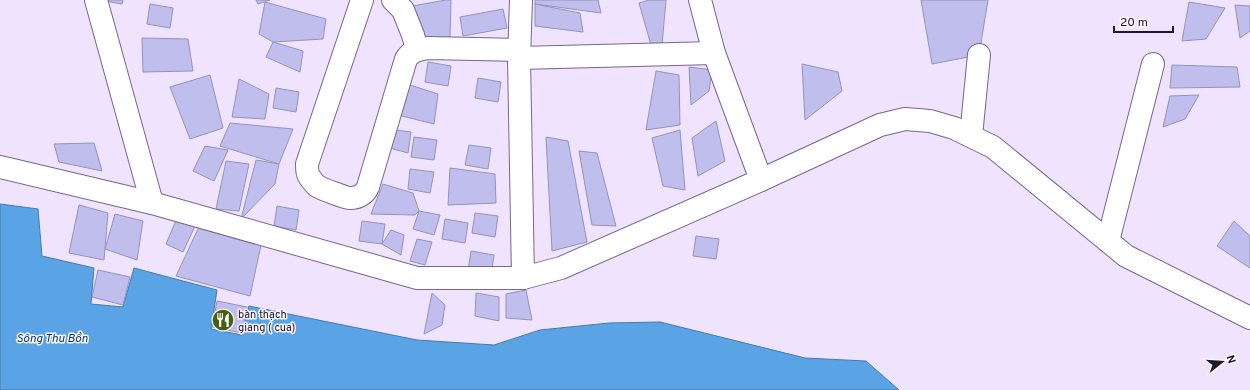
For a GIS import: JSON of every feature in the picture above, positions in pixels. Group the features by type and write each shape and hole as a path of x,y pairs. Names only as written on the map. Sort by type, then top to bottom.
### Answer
{"street":[{"path":"96,0 152,204"},
{"path":"362,0 308,157 307,164 309,178 316,185 348,198 358,197 366,191 406,59 410,54 417,50 428,48 519,54 714,53"},
{"path":"393,0 403,10 417,50"},
{"path":"521,0 519,54 523,278"},
{"path":"700,0 714,53 761,180"},
{"path":"971,136 978,55"},
{"path":"1108,241 1153,64"},
{"path":"0,167 152,204 417,278 523,278 561,268 880,126 905,119 930,121 954,128 992,147 1126,256 1250,318"}],"water":[{"name":"Sông Thu Bồn","path":"0,204 38,209 42,256 94,268 91,304 123,307 134,268 217,290 211,329 242,335 249,306 417,340 494,345 540,330 609,323 660,322 805,358 866,361 899,390 0,390"}],"building":[{"path":"99,0 123,0 122,4"},
{"path":"256,0 270,0 258,4"},
{"path":"451,0 450,37 423,39 407,7"},
{"path":"535,0 598,0 601,13 535,4"},
{"path":"649,0 666,0 662,45 651,45 639,3"},
{"path":"921,0 988,0 979,55 932,64"},
{"path":"265,2 326,19 323,39 273,42 259,34"},
{"path":"1189,2 1225,8 1206,39 1182,41"},
{"path":"150,4 173,8 170,28 147,24"},
{"path":"535,4 580,13 583,32 535,26"},
{"path":"1235,5 1250,6 1250,31 1240,38"},
{"path":"503,9 507,28 463,36 460,17"},
{"path":"142,38 188,39 193,71 143,72"},
{"path":"273,42 303,51 300,72 266,57"},
{"path":"428,62 451,66 448,86 425,82"},
{"path":"802,64 838,72 842,91 805,120"},
{"path":"1172,65 1237,67 1240,87 1170,88"},
{"path":"689,67 712,70 709,91 691,105"},
{"path":"656,71 679,75 680,125 646,130"},
{"path":"210,75 223,128 190,139 170,87"},
{"path":"478,78 501,82 498,102 475,98"},
{"path":"239,79 269,94 265,119 232,117"},
{"path":"410,85 438,94 434,124 394,114"},
{"path":"276,88 299,92 296,112 273,108"},
{"path":"1199,95 1185,119 1163,127 1170,96"},
{"path":"716,121 725,161 698,176 692,138"},
{"path":"230,123 293,129 279,164 220,146"},
{"path":"388,129 411,132 408,153 386,147"},
{"path":"680,130 685,190 663,186 652,138"},
{"path":"414,137 437,140 434,160 411,157"},
{"path":"546,137 568,141 587,242 552,251"},
{"path":"94,143 102,171 59,162 54,144"},
{"path":"469,145 491,148 488,169 465,165"},
{"path":"205,146 228,150 214,181 193,171"},
{"path":"579,151 597,153 616,226 592,225"},
{"path":"256,160 279,164 275,184 241,219"},
{"path":"226,161 249,164 239,211 216,209"},
{"path":"450,168 495,174 496,203 448,205"},
{"path":"410,169 434,172 430,193 408,189"},
{"path":"383,184 413,193 419,211 415,215 371,214"},
{"path":"79,205 108,213 104,260 69,253"},
{"path":"277,206 299,210 296,230 274,226"},
{"path":"419,211 440,215 434,235 413,229"},
{"path":"475,213 498,216 495,237 472,233"},
{"path":"115,214 143,221 137,260 105,249"},
{"path":"177,218 195,226 183,252 166,244"},
{"path":"445,219 468,223 465,243 442,239"},
{"path":"362,221 385,224 382,244 359,241"},
{"path":"1234,221 1250,236 1250,268 1217,246"},
{"path":"199,227 261,245 250,296 176,276"},
{"path":"391,230 404,235 401,255 382,244"},
{"path":"696,236 719,239 716,259 693,256"},
{"path":"417,239 432,242 425,265 410,261"},
{"path":"471,251 494,255 491,275 468,271"},
{"path":"98,270 130,277 123,305 92,297"},
{"path":"526,290 532,320 506,318 506,294"},
{"path":"432,293 445,305 442,325 424,334"},
{"path":"476,293 499,297 499,321 475,316"},
{"path":"217,301 247,307 242,333 212,327"}],"place":[{"name":"bàn thạch giang ( cua)","path":"223,320"}]}
